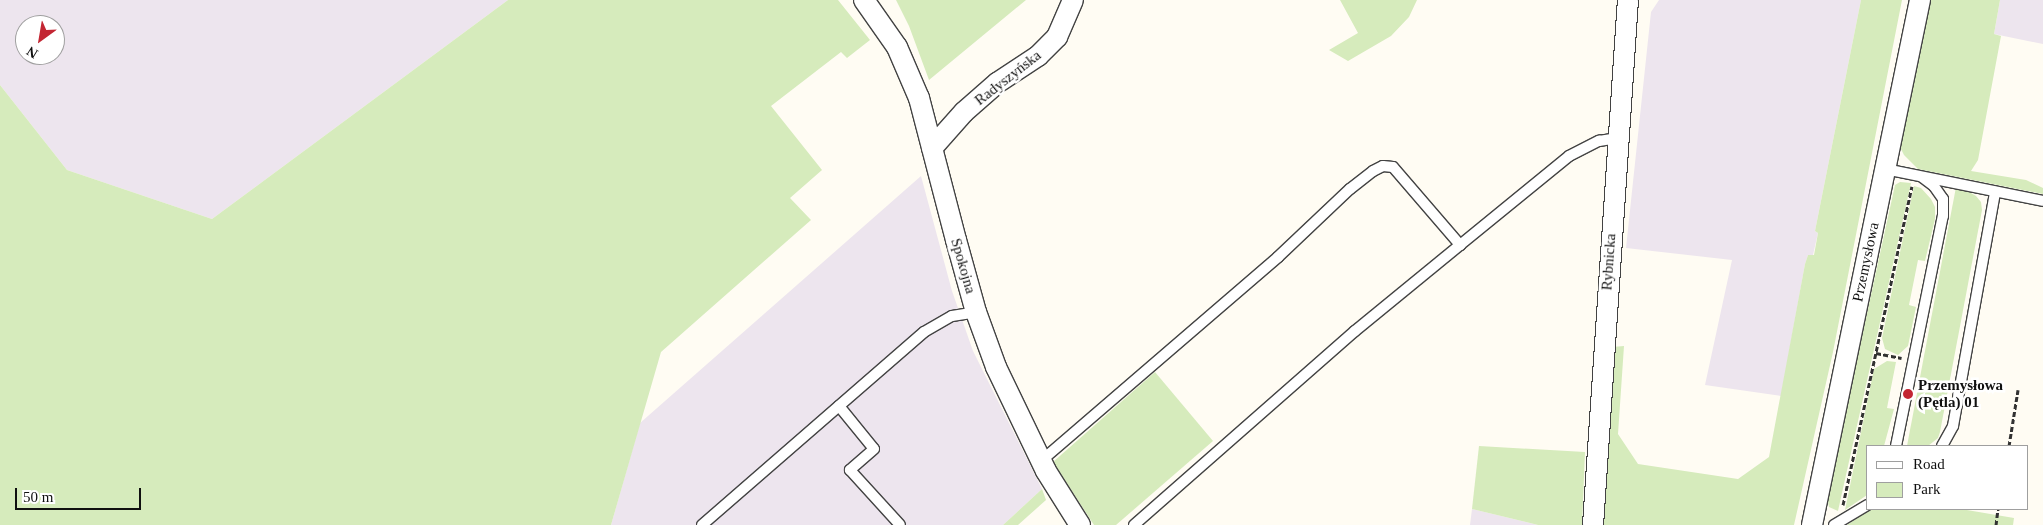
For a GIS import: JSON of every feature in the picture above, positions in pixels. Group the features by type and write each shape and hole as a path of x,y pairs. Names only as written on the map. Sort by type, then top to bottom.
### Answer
{"street":[{"name":"Spokojna","path":"864,0 897,47 919,98 976,312 996,367 1041,461 1080,525"},
{"name":"Radyszyńska","path":"932,148 964,112 997,83 1038,56 1057,37 1073,0"},
{"name":"Rybnicka","path":"1593,525 1628,0"},
{"name":"Przemysłowa","path":"1812,525 1920,0"}],"lane":[{"path":"1134,525 1355,331 1569,156 1599,141 1618,138"},
{"path":"1041,461 1278,257 1350,189 1383,166 1394,167 1460,245"},
{"path":"1885,169 2043,201"},
{"path":"1896,445 1943,216 1943,199 1934,186 1918,176"},
{"path":"1943,445 1953,426 1995,192"},
{"path":"702,525 924,332 941,320 976,312"},
{"path":"839,406 874,449 850,470 900,525"},
{"path":"1837,524 1866,506"}],"path":[{"path":"1837,524 1918,176"},
{"path":"1876,353 1915,360"},
{"path":"2009,445 2018,390"},
{"path":"1996,525 1998,510"}],"shaded area":[{"path":"0,0 508,0 212,219 67,170 0,85"},
{"path":"1659,0 1861,0 1815,231 1818,233 1813,255 1808,255 1805,264 1781,396 1705,385 1732,260 1626,248 1651,12"},
{"path":"2000,0 2043,0 2043,44 1994,34"},
{"path":"921,176 952,291 973,351 1042,489 1003,525 611,525 640,423"},
{"path":"1472,509 1538,525 1470,525"}],"green space":[{"path":"508,0 838,0 870,40 847,58 841,52 771,106 822,170 790,198 811,220 661,352 611,525 0,525 0,85 67,170 212,219"},
{"path":"896,0 1026,0 929,80 909,26"},
{"path":"1340,0 1417,0 1409,17 1391,36 1348,61 1329,50 1358,33"},
{"path":"1861,0 1902,0 1833,352 1794,525 1601,525 1612,347 1624,346 1618,434 1638,464 1738,479 1769,457 1805,264 1808,255 1814,255 1818,233 1815,231"},
{"path":"1930,0 2000,0 1994,34 2001,36 1978,160 1971,171 2026,180 2043,188 2043,194 1918,169 1904,155 1900,147"},
{"path":"1900,182 1911,183 1838,511 1829,507 1827,497 1895,185"},
{"path":"1914,186 1921,188 1931,199 1935,207 1935,219 1925,261 1918,260 1909,305 1916,307 1908,346 1898,355 1885,349 1882,338"},
{"path":"1956,187 1976,196 1981,202 1982,210 1940,432 1938,438 1929,445 1907,445"},
{"path":"1887,361 1896,362 1887,408 1894,409 1884,445 1866,445 1866,496 1845,510 1874,369"},
{"path":"1155,372 1213,441 1116,525 1094,525 1053,462"},
{"path":"1479,446 1585,452 1582,525 1538,525 1472,509"},
{"path":"1042,489 1046,500 1018,525 1003,525"},
{"path":"1869,510 1967,510 2014,518 2013,525 1847,525"}],"place":[{"name":"Przemysłowa (Pętla) 01","path":"1908,394"}]}
